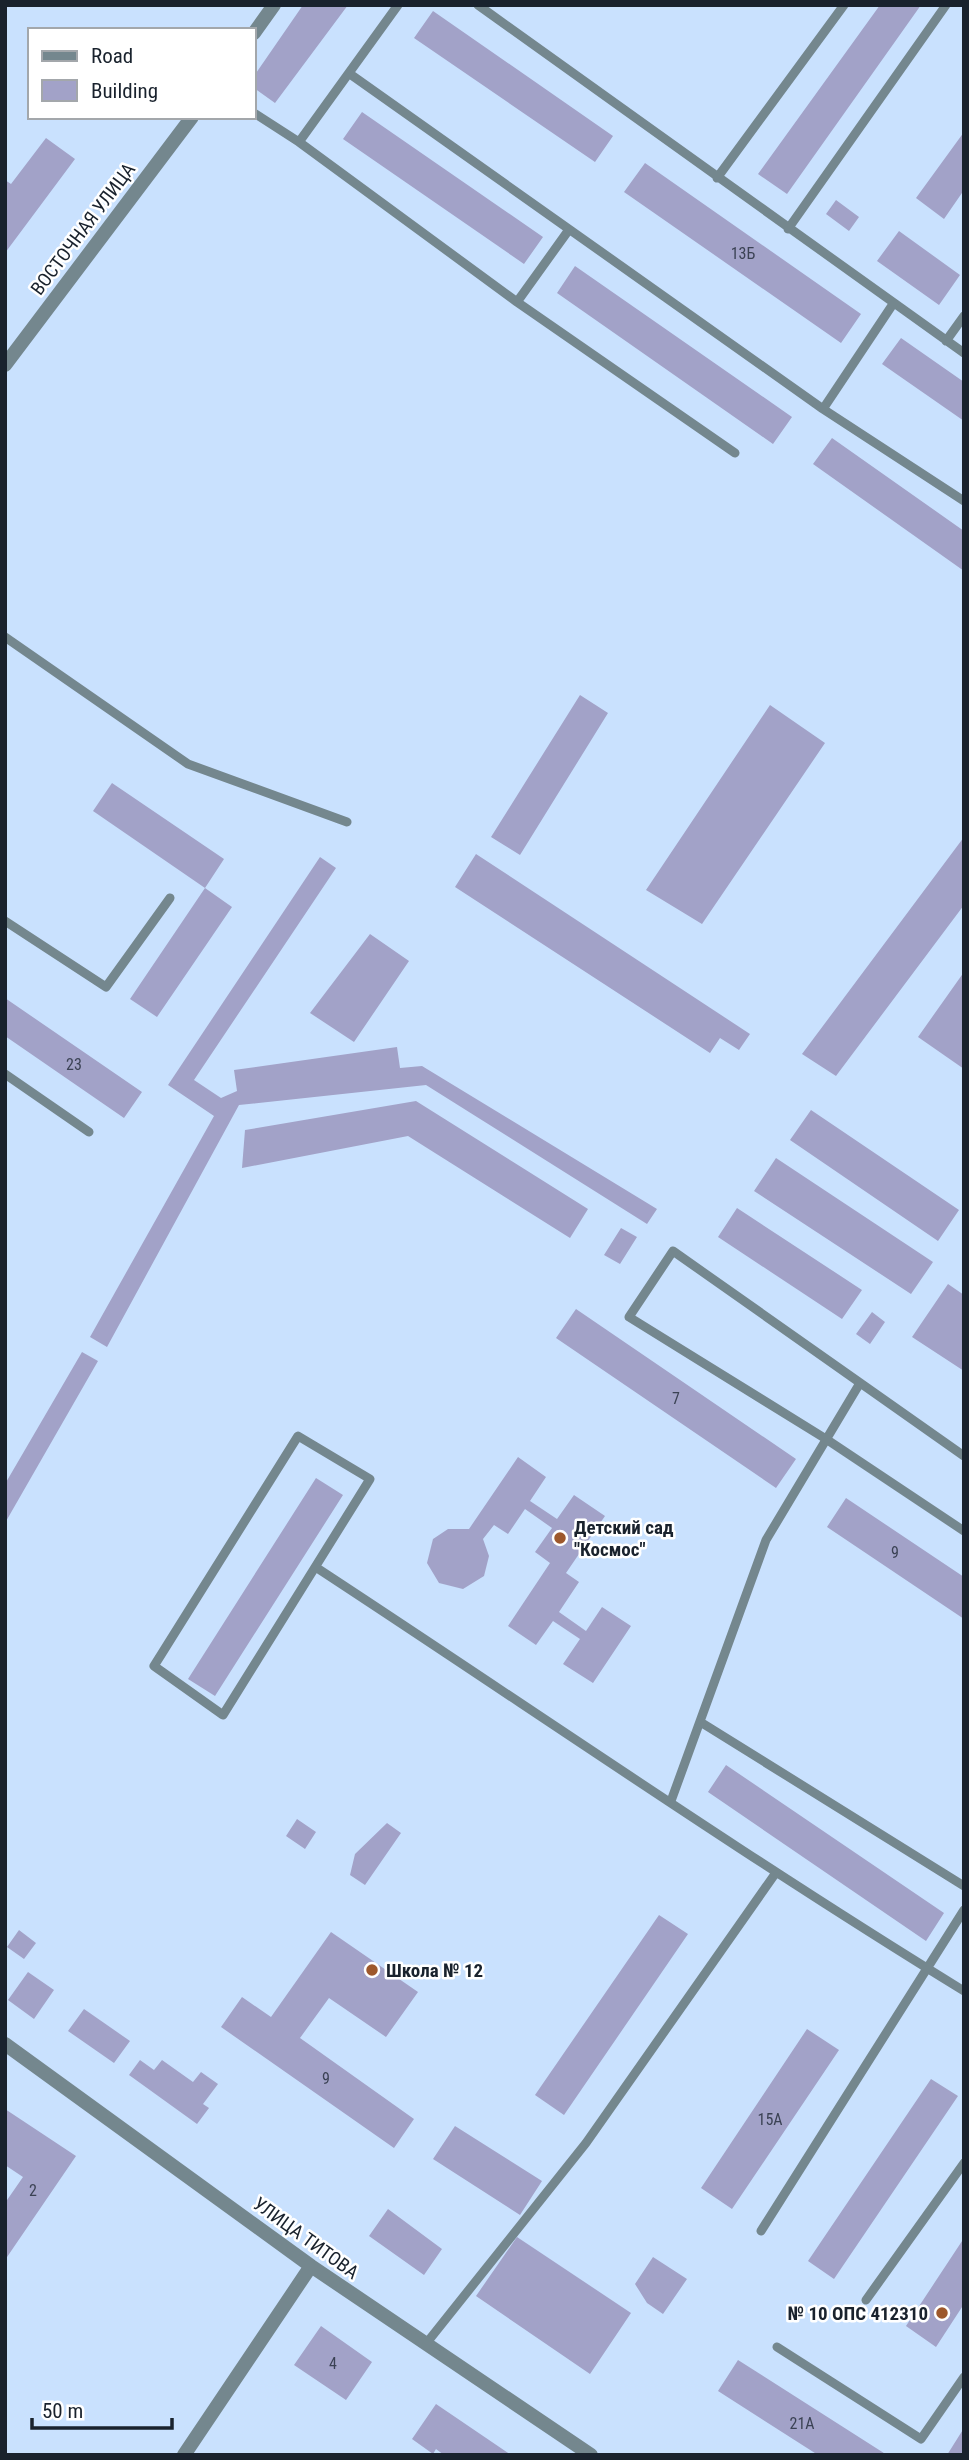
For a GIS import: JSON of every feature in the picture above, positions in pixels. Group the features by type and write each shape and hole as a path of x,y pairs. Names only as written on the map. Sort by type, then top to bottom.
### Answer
{"street":[{"path":"256,30 274,5"},
{"name":"ВОСТОЧНАЯ УЛИЦА","path":"5,366 190,119"},
{"name":"УЛИЦА ТИТОВА","path":"5,2044 311,2266 592,2455"},
{"path":"184,2455 311,2266"}],"lane":[{"path":"299,142 398,5"},
{"path":"478,5 964,353"},
{"path":"717,178 844,5"},
{"path":"788,229 946,5"},
{"path":"350,74 568,231 823,409 964,501"},
{"path":"256,114 299,142 517,302 735,453"},
{"path":"517,302 568,231"},
{"path":"823,409 893,304"},
{"path":"946,341 964,316"},
{"path":"5,637 188,764 347,822"},
{"path":"5,921 106,987 170,898"},
{"path":"5,1074 89,1132"},
{"path":"964,1456 673,1251 629,1317 826,1439 964,1531"},
{"path":"671,1801 702,1723 766,1540 860,1382"},
{"path":"298,1436 370,1479 317,1568 223,1715 154,1666 298,1436"},
{"path":"317,1568 671,1801 775,1874 964,1991"},
{"path":"702,1723 964,1886"},
{"path":"425,2345 586,2143 775,1874"},
{"path":"761,2231 964,1910"},
{"path":"866,2300 964,2162"},
{"path":"777,2347 921,2439 964,2377"}],"building":[{"path":"303,5 348,5 275,103 256,89 256,73"},
{"path":"880,5 921,5 787,194 758,174"},
{"path":"433,11 613,136 595,162 414,38"},
{"path":"362,112 543,237 524,264 343,139"},
{"path":"964,132 964,190 944,219 916,198"},
{"path":"46,138 75,159 5,253 5,180 11,184"},
{"path":"645,163 861,314 841,343 624,192"},
{"path":"836,200 859,217 849,231 826,214"},
{"path":"899,231 960,275 939,305 877,261"},
{"path":"575,266 792,417 773,444 557,293"},
{"path":"901,338 964,382 964,421 882,364"},
{"path":"832,438 964,531 964,571 813,464"},
{"path":"580,695 608,713 520,855 491,837"},
{"path":"770,705 825,743 702,924 646,890"},
{"path":"112,783 224,859 205,888 93,811"},
{"path":"964,837 964,905 836,1076 802,1054"},
{"path":"476,854 750,1034 739,1050 720,1038 710,1053 455,887"},
{"path":"320,857 336,868 194,1080 221,1098 237,1091 234,1070 397,1047 400,1068 422,1066 657,1209 647,1224 426,1085 239,1105 107,1347 90,1337 214,1116 168,1085"},
{"path":"205,888 232,907 157,1017 130,999"},
{"path":"370,934 409,961 354,1042 310,1013"},
{"path":"964,972 964,1069 918,1037"},
{"path":"5,998 142,1092 124,1118 5,1036"},
{"path":"416,1101 588,1209 570,1238 408,1136 242,1168 245,1130"},
{"path":"811,1110 959,1210 938,1241 790,1140"},
{"path":"776,1158 933,1262 911,1294 754,1191"},
{"path":"737,1208 862,1290 842,1319 718,1237"},
{"path":"621,1228 637,1237 620,1264 604,1255"},
{"path":"948,1284 964,1295 964,1371 912,1337"},
{"path":"576,1309 796,1459 776,1488 556,1338"},
{"path":"872,1312 885,1322 870,1344 856,1334"},
{"path":"82,1352 98,1361 5,1523 5,1484"},
{"path":"518,1457 546,1477 530,1501 557,1519 574,1495 605,1516 566,1573 579,1582 559,1612 586,1631 602,1607 631,1626 593,1683 563,1664 580,1639 553,1621 536,1645 508,1626 550,1563 535,1552 552,1528 525,1509 508,1534 494,1525 483,1539 489,1556 484,1576 463,1589 439,1583 427,1563 433,1539 448,1529 469,1529"},
{"path":"316,1478 343,1495 215,1696 188,1679"},
{"path":"846,1498 964,1577 964,1619 827,1527"},
{"path":"726,1765 944,1913 926,1941 708,1792"},
{"path":"297,1819 316,1832 305,1849 286,1836"},
{"path":"387,1823 401,1833 365,1885 350,1875 355,1854"},
{"path":"659,1915 688,1934 564,2115 535,2095"},
{"path":"19,1930 36,1943 24,1959 7,1947"},
{"path":"331,1932 418,1992 386,2037 329,1998 300,2038 414,2119 394,2148 221,2027 242,1997 271,2017"},
{"path":"28,1972 54,1990 34,2019 8,2000"},
{"path":"84,2009 130,2041 114,2063 68,2031"},
{"path":"807,2029 839,2050 732,2209 701,2188"},
{"path":"140,2060 154,2070 162,2060 193,2082 201,2072 218,2084 203,2104 209,2108 197,2124 129,2075"},
{"path":"931,2079 958,2096 834,2279 808,2261"},
{"path":"5,2109 76,2156 5,2260 5,2203 23,2177 5,2165"},
{"path":"455,2126 542,2181 520,2215 433,2159"},
{"path":"388,2209 442,2249 424,2275 369,2236"},
{"path":"517,2237 631,2313 590,2374 476,2296"},
{"path":"964,2238 964,2304 936,2347 906,2326"},
{"path":"653,2257 687,2279 663,2314 647,2303 635,2284"},
{"path":"321,2326 372,2362 346,2400 294,2365"},
{"path":"738,2360 887,2455 818,2455 718,2391"},
{"path":"436,2404 511,2455 444,2455 436,2449 433,2454 412,2439"},
{"path":"964,2428 964,2455 947,2455"}],"place":[{"name":"Детский сад \"Космос\"","path":"560,1538"},
{"name":"Школа № 12","path":"372,1970"},
{"name":"№ 10 ОПС 412310","path":"942,2313"}]}
